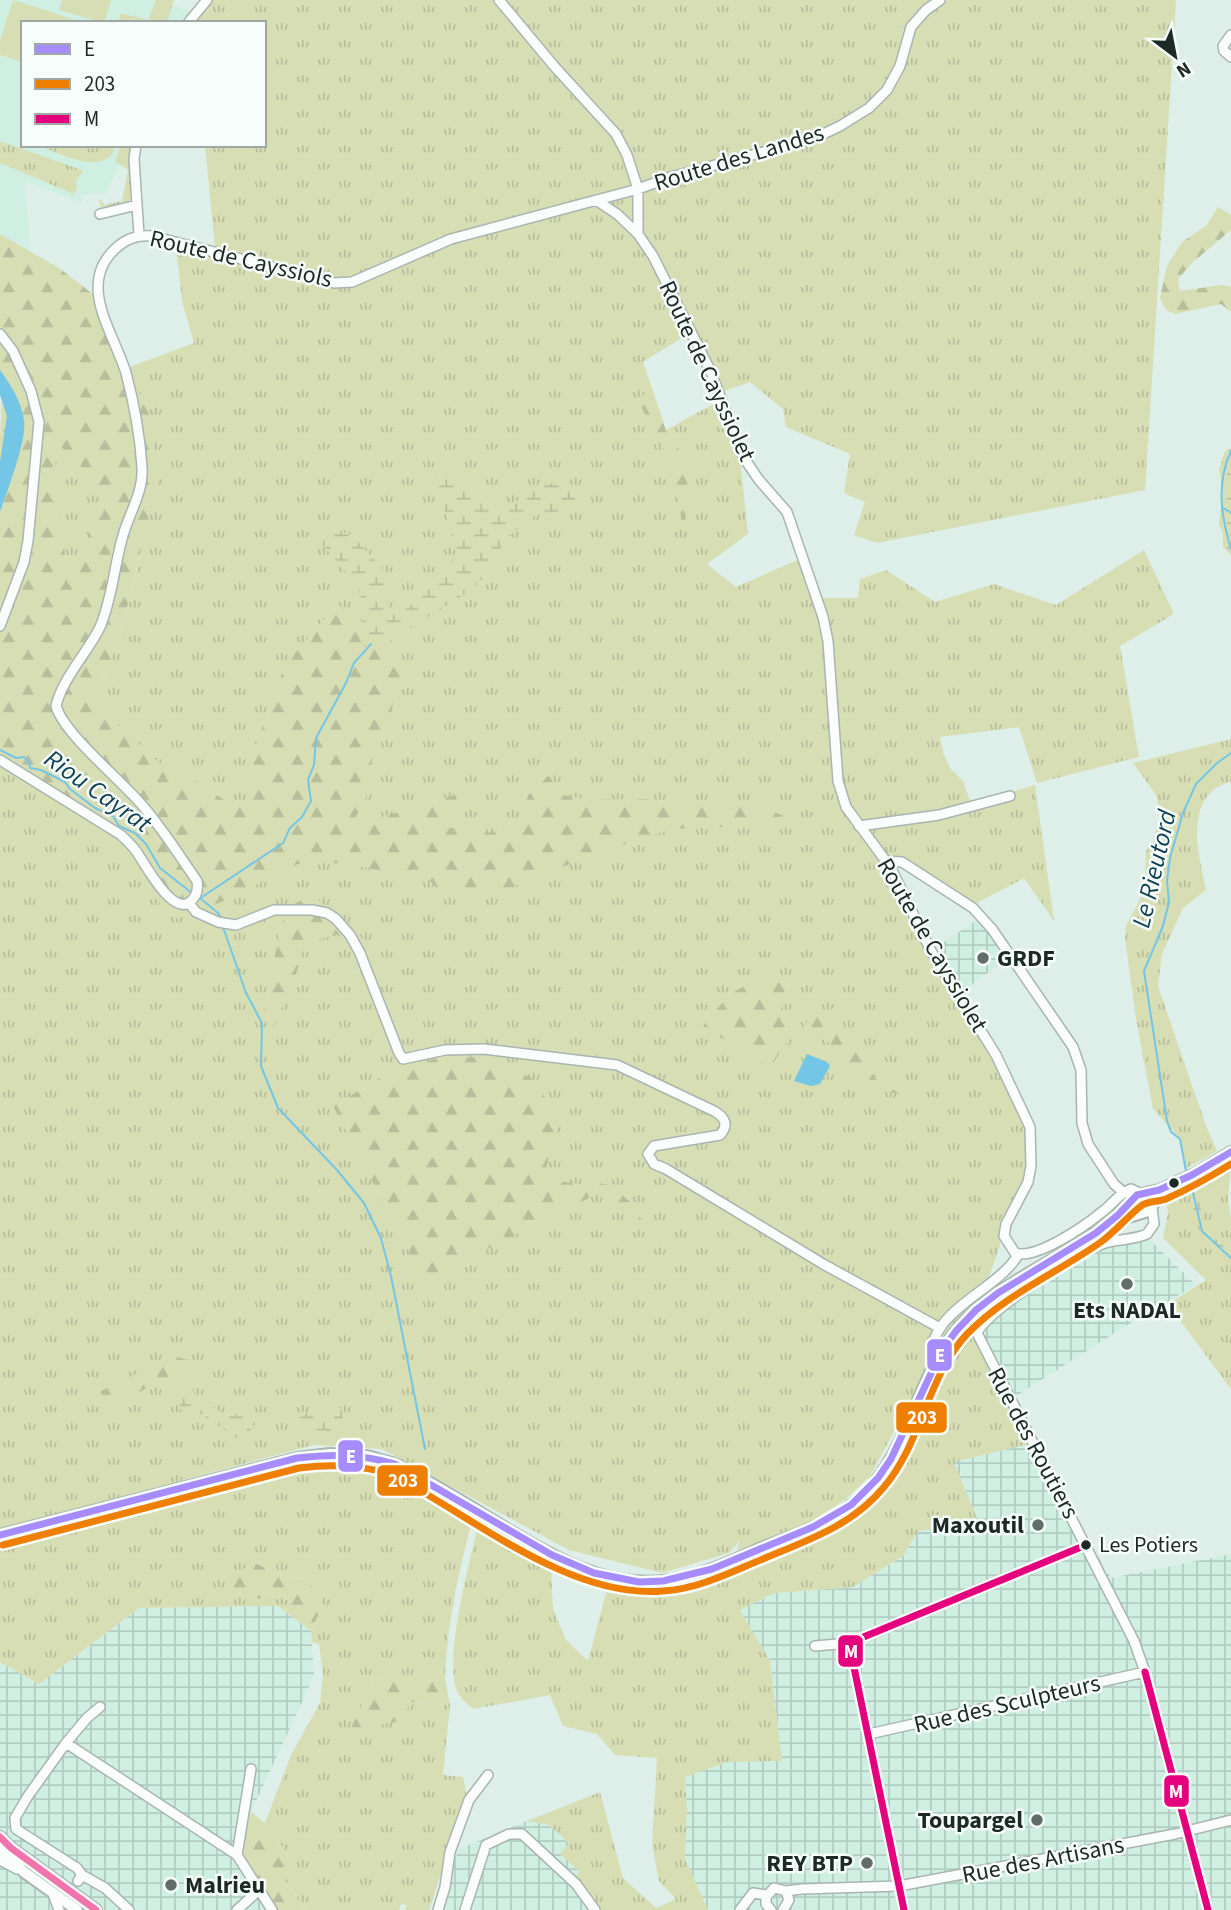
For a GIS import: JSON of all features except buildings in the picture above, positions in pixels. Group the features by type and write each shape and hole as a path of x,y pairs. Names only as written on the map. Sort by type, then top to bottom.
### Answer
{"main road":[{"path":"0,1535 264,1466 330,1454 367,1456 396,1464 578,1568 619,1580 663,1581 692,1574 831,1519 862,1496 886,1466 933,1368 957,1331 978,1308 1014,1282 1142,1203 1231,1152"},
{"path":"0,1837 75,1906 96,1910"},
{"path":"0,1849 24,1872 57,1889"}],"street":[{"path":"190,21 207,0"},
{"name":"Route des Landes","path":"499,0 616,134 627,155 638,189"},
{"name":"Route des Landes","path":"617,194 794,145 840,126 869,108 893,82 911,26 940,0"},
{"path":"1231,35 1223,46 1224,51 1231,57"},
{"path":"136,147 134,159 139,235"},
{"path":"638,189 638,234"},
{"name":"Route de Cayssiols","path":"190,902 197,891 197,881 142,805 66,726 56,706 100,627 122,537 141,484 136,418 125,372 96,289 100,268 107,257 126,240 139,235 152,236 334,284 352,282 451,239 617,194"},
{"name":"Route de Cayssiolet","path":"596,200 617,214 638,234 663,274 718,391 744,457 759,480 787,512 828,642 838,781 846,807 886,861 931,951 996,1055 1030,1127 1031,1166 1028,1182 1006,1224 1004,1236 1012,1251 1018,1255"},
{"path":"137,205 100,214 129,215 138,219"},
{"path":"0,334 13,351 32,391 38,422 28,541 24,562 0,626"},
{"path":"2,762 121,835 134,848 171,900 183,905 190,902 196,912 221,923 236,925 274,910 312,910 327,913 336,919 350,935 360,953 403,1059 446,1050 484,1049 617,1065 721,1115 726,1124 720,1135 654,1146 648,1154 654,1164 823,1264 940,1328"},
{"path":"859,826 939,815 1010,796"},
{"path":"886,861 902,862 973,908 992,929 1073,1047 1081,1070 1082,1123 1086,1137 1097,1161 1123,1192"},
{"path":"933,1368 930,1356 940,1328 1013,1263 1018,1255 1040,1251 1074,1231 1104,1211 1123,1192 1131,1189 1142,1203"},
{"name":"Rue des Routiers","path":"1142,1203 1152,1228 1144,1236 1102,1244 1040,1280 991,1316 977,1333 1134,1641 1145,1672 1208,1910"},
{"path":"815,1646 849,1643 1086,1545"},
{"path":"849,1643 904,1910"},
{"name":"Rue des Sculpteurs","path":"869,1734 1145,1672"},
{"path":"100,1707 66,1743 28,1796 15,1818 16,1829 69,1862 80,1878 105,1888 129,1910"},
{"path":"66,1743 237,1855 272,1910"},
{"path":"237,1855 251,1769"},
{"path":"438,1910 445,1887 450,1852 469,1800 488,1775"},
{"name":"Rue des Artisans","path":"766,1895 774,1888 786,1891 899,1886 1187,1832 1231,1820"},
{"path":"465,1910 486,1844 509,1834 522,1834 576,1884 595,1910"},
{"path":"0,1860 24,1872"},
{"path":"59,1910 57,1889 80,1878"},
{"path":"75,1906 80,1878"},
{"path":"237,1910 258,1891"},
{"path":"783,1910 789,1900 786,1891"},
{"path":"740,1910 752,1893 766,1895 766,1904 771,1910"}],"shaded area":[{"path":"0,0 174,0 172,5 192,12 185,21 21,21 21,147 128,147 106,193 81,195 82,203 25,181 30,250 0,234"},
{"path":"980,918 1006,960 956,996 928,953"},
{"path":"1150,1240 1196,1285 1124,1327 1015,1397 984,1340 987,1326 1022,1298 1105,1248"},
{"path":"1032,1443 1111,1578 1231,1554 1231,1910 708,1910 685,1858 685,1777 727,1762 782,1761 770,1661 740,1610 775,1593 853,1587 903,1556 918,1531 979,1523 954,1462"},
{"path":"278,1606 311,1631 314,1676 251,1812 242,1852 276,1910 0,1910 0,1662 39,1684 139,1608"},
{"path":"527,1821 549,1825 569,1843 589,1894 599,1910 433,1910 459,1849"}],"green space":[{"path":"13,0 79,21 21,21 21,61 0,55 0,41"},
{"path":"62,0 111,0 105,21 59,10"},
{"path":"156,0 174,0 168,21 119,21 121,13 148,20"},
{"path":"213,0 1176,0 1145,490 877,543 854,535 865,502 844,493 850,454 786,427 783,409 750,382 716,394 685,336 643,362 666,430 717,402 740,459 748,534 707,564 736,587 804,557 819,598 858,598 860,579 886,570 935,602 994,584 1056,605 1144,550 1174,614 1120,646 1139,757 1037,783 1019,727 940,737 950,768 963,781 971,804 1035,785 1054,921 1024,878 973,905 907,860 885,866 928,953 986,1042 1023,1115 1028,1156 1027,1177 1001,1226 1000,1246 970,1330 1032,1443 954,1462 979,1523 918,1531 903,1556 853,1587 775,1593 740,1610 770,1661 782,1761 727,1762 685,1777 685,1858 708,1910 599,1910 576,1876 579,1871 560,1854 569,1843 549,1825 527,1821 600,1792 623,1878 656,1908 676,1899 659,1881 652,1844 657,1758 615,1755 597,1734 563,1726 550,1695 473,1709 458,1693 453,1657 460,1608 479,1521 551,1566 553,1609 566,1640 588,1661 607,1589 663,1593 683,1589 713,1572 834,1527 879,1488 902,1459 912,1453 914,1424 930,1389 918,1387 870,1476 846,1499 810,1522 737,1551 740,1540 729,1553 662,1573 569,1550 382,1449 314,1445 0,1529 0,762 97,693 119,640 141,552 127,368 194,343 182,301 176,247 216,258 205,147 266,147 266,21 197,21"},
{"path":"0,141 82,170 76,180 77,189 74,194 0,163"},
{"path":"42,147 113,147 114,151 99,162 66,157"},
{"path":"120,147 133,147 131,198 128,204 101,207 99,200 104,205 122,201 128,170 115,161"},
{"path":"1218,207 1231,215 1231,230 1192,263 1178,279 1180,291 1222,285 1231,287 1231,312 1221,304 1175,314 1166,310 1160,298 1167,266 1182,242 1207,225"},
{"path":"0,234 59,268 102,301 127,368 149,412 158,481 119,640 97,693 100,708 159,763 202,784 231,805 249,798 256,745 285,665 337,604 378,633 406,678 376,738 365,802 349,827 461,793 432,832 467,825 489,833 520,821 528,796 548,776 563,795 588,800 752,803 784,816 723,827 671,829 585,858 500,892 442,893 429,880 342,863 298,864 219,903 177,919 143,887 135,843 11,761 3,763 0,759 0,439 3,375 0,372","holes":["53,439 107,493 68,585"]},
{"path":"652,390 666,431 686,459 688,491 684,534 675,481 666,454 637,399"},
{"path":"52,438 108,493 68,587"},
{"path":"1231,449 1231,555 1223,547 1223,533 1219,525 1223,489 1219,469 1225,451"},
{"path":"434,462 446,466 472,494 491,508 512,503 544,485 558,484 576,495 570,512 536,515 515,531 495,556 482,579 465,594 387,643 365,652 362,631 363,605 357,585 316,537 332,528 353,536 385,572 388,610 396,616 420,599 456,555"},
{"path":"1231,739 1231,781 1211,792 1199,813 1197,839 1206,890 1183,908 1162,954 1158,986 1217,1151 1185,1169 1180,1139 1153,1109 1136,1019 1125,938 1126,926 1145,890 1146,851 1153,842 1160,816 1156,795 1133,763"},
{"path":"312,895 354,929 376,955 337,935 306,942 292,987 272,1029 263,1012 282,922 294,904"},
{"path":"787,980 793,999 778,1010 792,1034 772,1065 755,1060 703,1026 738,989 757,983"},
{"path":"813,1003 878,1081 901,1094 876,1090 854,1078 840,1064 830,1043 804,1030"},
{"path":"477,1057 532,1078 545,1097 545,1114 558,1125 543,1179 613,1186 633,1205 643,1222 637,1226 599,1193 424,1281 333,1106 405,1063"},
{"path":"1231,1164 1228,1199 1231,1219 1231,1389 1168,1304 1206,1280 1163,1238 1167,1206 1175,1197"},
{"path":"1196,1183 1204,1226 1208,1234 1231,1250 1231,1259 1198,1229 1188,1187"},
{"path":"174,1356 188,1360 185,1381 174,1389 162,1378 124,1402 102,1403 101,1391"},
{"path":"192,1390 221,1412 254,1417 257,1422 244,1437 236,1438 198,1412 181,1410 176,1391"},
{"path":"343,1408 341,1432 301,1429 296,1420 313,1409"},
{"path":"325,1463 383,1466 407,1476 474,1514 455,1596 445,1679 407,1685 375,1678 351,1729 406,1720 408,1702 450,1705 443,1775 463,1777 467,1796 429,1910 405,1910 407,1905 401,1904 399,1910 306,1910 284,1880 284,1849 265,1823 291,1755 320,1703 323,1674 319,1644 312,1642 311,1631 323,1604 308,1579 286,1577 257,1564 263,1592 291,1601 290,1615 278,1606 139,1608 39,1684 0,1662 0,1543 253,1477"},
{"path":"257,1564 286,1577 308,1579 323,1604 311,1631 290,1615 290,1601 264,1592 260,1599 236,1593 231,1577 249,1565"},
{"path":"375,1678 407,1684 445,1679 450,1705 409,1702 407,1720 350,1730"},
{"path":"251,1812 265,1823 284,1849 284,1880 306,1910 276,1910 242,1852"}],"water":[{"path":"0,370 18,400 23,413 24,429 16,466 0,512 0,462 7,416 0,395"},
{"path":"807,1054 827,1062 830,1066 820,1084 811,1086 794,1081"}],"waterway":[{"name":"Le Rieutord","path":"1231,451 1222,487 1225,524 1231,549"},
{"name":"Le Rieutord","path":"1223,508 1231,513"},
{"path":"202,897 283,843 290,828 302,817 311,801 308,780 314,765 316,738 354,663 371,644"},
{"name":"Riou Cayrat","path":"0,750 16,758 24,757 30,768 41,770 65,782 95,808 113,816 119,826 135,833 146,844 160,868 192,893"},
{"name":"Le Rieutord","path":"1186,1171 1180,1139 1171,1132 1167,1121 1144,971 1163,926 1169,902 1167,881 1170,858 1183,813 1196,784 1231,753"},
{"path":"200,898 221,918"},
{"path":"223,927 246,993 262,1023 261,1066 278,1108 337,1170 364,1203 381,1238 425,1449"},
{"name":"Le Rieutord","path":"1191,1184 1202,1231 1231,1258"}],"transit line":[{"name":"E","path":"0,1535 297,1458 346,1456 395,1464 552,1555 594,1573 639,1582 663,1581 712,1569 813,1527 851,1505 878,1478 891,1459 942,1350 976,1310 998,1293 1096,1233 1137,1195 1159,1190 1192,1175 1231,1152"},
{"name":"203","path":"3,1545 299,1468 345,1466 391,1474 522,1551 557,1569 592,1582 628,1590 663,1591 702,1583 813,1538 858,1512 884,1487 897,1469 942,1370 967,1334 982,1320 1015,1295 1101,1242 1143,1204 1175,1195 1231,1164"},
{"name":"M","path":"904,1910 849,1643 1086,1545"},
{"name":"M","path":"1145,1672 1208,1910"},
{"path":"0,1837 96,1910"}],"place":[{"name":"GRDF","path":"983,958"},
{"name":"Ets NADAL","path":"1127,1284"},
{"name":"Maxoutil","path":"1038,1525"},
{"name":"Les Potiers","path":"1086,1545"},
{"name":"Toupargel","path":"1037,1820"},
{"name":"REY BTP","path":"867,1863"},
{"name":"Malrieu","path":"171,1885"}]}
